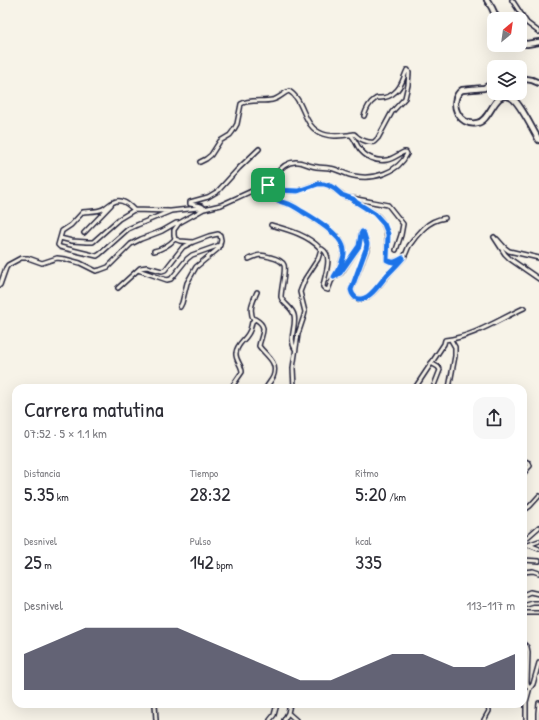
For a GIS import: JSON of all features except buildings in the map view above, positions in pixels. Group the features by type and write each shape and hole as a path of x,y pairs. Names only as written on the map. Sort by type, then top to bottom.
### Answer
{"main road":[{"path":"488,1 494,12"},
{"path":"527,44 539,42"},
{"path":"527,79 539,82"},
{"path":"487,86 462,90 460,92 456,98 455,105 460,117 465,122 471,124 479,123 485,118 497,100"},
{"path":"515,100 539,140"}],"street":[{"path":"512,0 527,23 539,32"},
{"path":"200,162 211,155 220,141 230,136 237,124 241,104 244,102 274,100 286,91 292,93 310,125 317,132 331,136 354,134 364,141 374,142 378,138 392,112 405,98 408,85 408,70 400,88 390,96 373,100 364,116"},
{"path":"271,226 292,231 306,237 321,249 325,250 328,256 328,263 323,287 328,290 344,257 343,244 319,222 290,204 278,200 269,192 268,185 277,172 291,163 296,162 312,166 333,168 352,176 362,178 382,175 390,171 405,158 407,154 404,152 388,160 372,159 365,155 351,135"},
{"path":"204,208 190,204 190,202 208,197 218,191 259,149"},
{"path":"60,238 72,241 93,242 119,219 134,210 171,211 204,208 220,205 265,185 277,190 298,191 318,184 324,184 335,189 342,195 353,199 388,205 403,224 396,250"},
{"path":"353,199 375,214 384,224 388,234 387,260 394,262 403,258"},
{"path":"134,210 120,201 115,201 103,209 83,212 71,225 62,231 58,245 60,247 97,256 128,229 171,211"},
{"path":"84,232 115,201"},
{"path":"175,239 174,230 179,224 204,208"},
{"path":"334,277 340,273 359,246 362,232 367,244 351,290 354,297 359,299 370,295 403,258 409,246 424,228 438,219 445,218"},
{"path":"0,285 8,265 21,258 28,258 42,263 57,258 65,259 80,263 96,271 108,267 131,244 141,238 162,231 176,223 179,224"},
{"path":"118,288 140,268 147,267 162,271 165,270 183,247 193,242 218,234 220,235 221,240 219,248 196,267 191,275 180,307"},
{"path":"539,258 509,251 494,237 510,259 539,279"},
{"path":"175,239 193,242"},
{"path":"154,251 168,246 175,239"},
{"path":"138,270 167,280 171,279 192,255 220,245"},
{"path":"294,384 293,368 295,349 305,312 300,292 305,279 318,259 321,249"},
{"path":"249,259 262,254 284,264 281,297 294,315 295,322 293,345 295,349"},
{"path":"234,384 242,372 236,355 236,350 248,336 254,320 251,314 251,307 257,292"},
{"path":"418,384 444,344 445,340 451,340 468,335 524,308"},
{"path":"254,320 255,319 260,322 263,326 263,336 260,346 274,363 273,378 268,384"},
{"path":"450,384 455,356 455,347 451,340"},
{"path":"431,363 440,370 434,384"},
{"path":"527,462 530,466 528,468"},
{"path":"527,508 539,496"},
{"path":"527,538 539,527"},
{"path":"529,545 539,541"},
{"path":"529,545 539,549"},
{"path":"527,560 539,562"},
{"path":"527,572 533,571 539,573"},
{"path":"527,593 539,594"},
{"path":"527,605 539,603"},
{"path":"527,613 539,613"},
{"path":"527,647 527,682 528,686 530,687"},
{"path":"527,698 539,663"},
{"path":"538,720 539,703"},
{"path":"155,708 156,720"},
{"path":"270,720 274,715 276,708"},
{"path":"284,720 289,708"},
{"path":"484,720 489,711 489,708"},
{"path":"526,708 526,720"},
{"path":"288,713 296,720"}],"route":[{"path":"318,184 330,186 342,195 353,199 375,214 384,224 388,234 387,260 394,262 403,258 370,295 359,299 354,297 351,290 367,244 364,234 362,232 359,246 340,273 334,277 344,257 343,244 319,222 290,204 278,200 269,192 268,185 277,190 293,191 298,191 318,184"}]}
